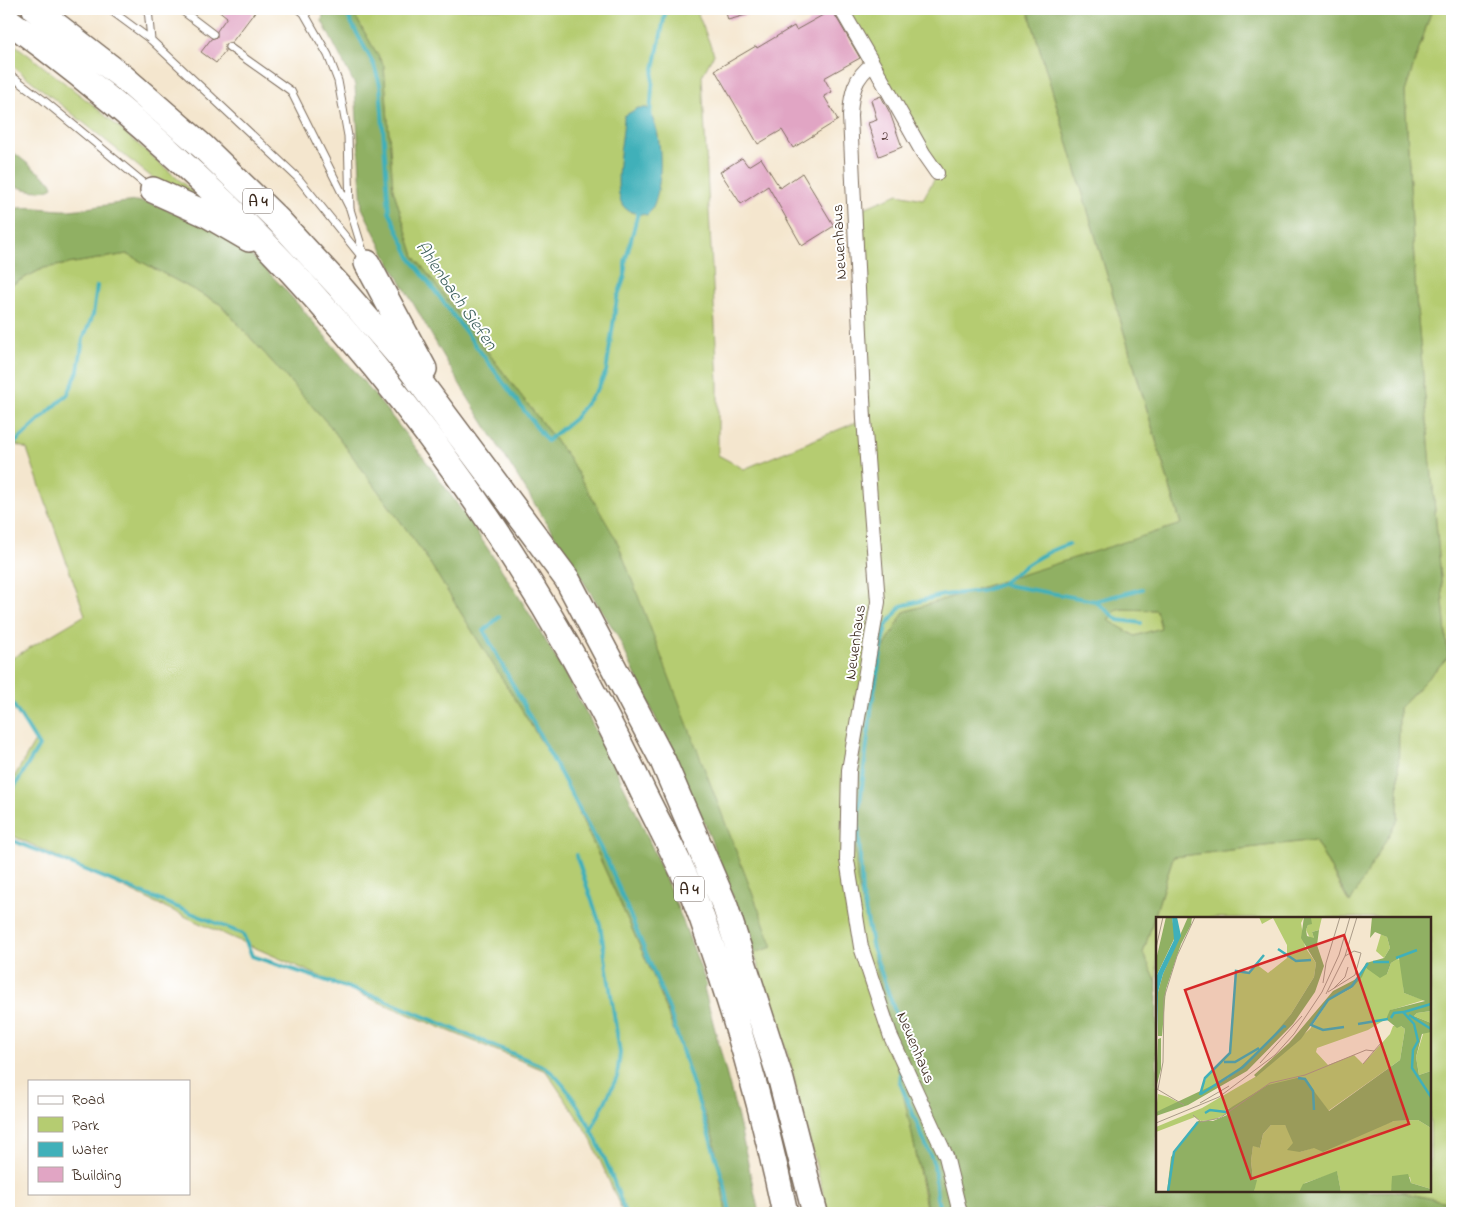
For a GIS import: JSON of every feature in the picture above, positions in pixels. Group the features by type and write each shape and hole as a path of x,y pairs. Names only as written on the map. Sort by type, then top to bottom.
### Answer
{"highway":[{"name":"A 4","path":"35,9 124,78 203,147 278,220 389,344 451,422 567,579 663,761 725,906 781,1080 815,1213"},
{"name":"A 4","path":"9,21 71,66 175,154 279,257 337,320 422,424 534,589 611,723 701,914 757,1092 785,1213"},
{"path":"153,190 206,214 279,257"},
{"path":"367,263 451,422"}],"street":[{"path":"841,9 923,153 937,174"},
{"name":"Neuenhaus","path":"873,64 857,78 851,98 850,116 864,419 878,602 849,770 846,860 861,947 892,1037 946,1156 960,1213"}],"lane":[{"path":"109,9 151,40 298,178 367,263"},
{"path":"148,9 151,40"},
{"path":"180,9 212,34"},
{"path":"299,9 304,14 328,55 338,81 348,136 350,209"},
{"path":"229,47 291,91 350,209 367,263"},
{"path":"9,74 153,190"}],"green space":[{"path":"324,9 351,9 384,66 393,189 414,256 569,458 617,541 773,947 754,953 705,824 617,635 465,393 387,258 362,208 355,85 322,21"},
{"path":"351,9 696,9 714,54 702,76 718,382 718,455 744,469 864,419 854,212 898,194 923,199 937,174 846,9 1028,9 1181,525 904,612 864,715 853,816 927,1213 828,1213 788,1056 754,953 772,946 569,458 414,256 393,189 384,66"},
{"path":"1028,9 1432,9 1405,92 1416,297 1448,657 1399,708 1398,819 1350,903 1315,840 1173,857 1143,953 1156,981 1156,1192 1401,1192 1452,1203 1452,1213 927,1213 925,1195 857,879 853,816 864,715 876,662 904,612 1181,524","holes":["1117,609 1156,610 1161,628 1135,636 1108,620"]},
{"path":"1432,9 1452,9 1452,1203 1401,1192 1431,1192 1431,917 1156,917 1156,981 1143,953 1173,857 1315,840 1349,903 1398,819 1399,708 1448,657 1416,297 1405,92"},
{"path":"9,40 93,105 193,194 154,179 9,63"},
{"path":"9,149 51,182 53,187 37,191 9,183"},
{"path":"136,201 160,207 219,232 254,258 283,288 395,421 451,495 503,572 552,651 596,732 637,815 674,899 707,986 704,988 738,1118 759,1213 726,1213 714,1140 656,982 562,775 423,552 331,427 220,304 127,254 44,268 9,286 9,210 31,208 70,210"},
{"path":"127,254 220,304 331,427 423,552 561,773 656,982 714,1140 726,1213 623,1213 589,1135 546,1071 374,1000 199,923 9,834 9,786 35,741 9,701 9,660 85,615 27,449 9,442 9,286 44,268"},
{"path":"1117,609 1157,610 1161,628 1135,636 1108,620"}],"water":[{"path":"638,108 648,108 656,128 660,150 659,187 656,199 647,215 627,210 621,201 619,191 618,178 624,116"}],"building":[{"path":"217,9 257,9 232,42 225,44 225,51 216,63 201,52 211,39 217,37 217,31 227,17"},
{"path":"725,9 757,9 757,12 728,20"},
{"path":"832,10 860,58 824,78 832,92 824,96 838,120 793,148 782,130 758,144 715,70 794,26 796,30"},
{"path":"881,96 890,113 902,147 879,156 868,123 877,120 871,100"},
{"path":"742,158 748,166 761,158 780,188 802,173 834,226 802,246 768,186 741,204 720,172"}],"waterway":[{"name":"Ahlenbach Siefen","path":"344,9 374,65 380,85 389,212 411,259 547,441 574,419 598,388 606,372 617,298 625,276 625,263 639,209"},
{"path":"650,117 653,74 666,9"},
{"path":"9,448 68,394 78,371 83,339 93,315 97,286"},
{"path":"1001,584 1033,561 1050,551 1069,544"},
{"path":"912,1047 895,1012 873,949 862,894 858,820 872,703 886,626 901,606 943,595 982,591 1001,584 1095,601 1118,620 1141,623"},
{"path":"1095,601 1142,589"},
{"path":"499,617 484,631 609,864 669,1009 725,1186 730,1213"},
{"path":"9,698 39,746 9,796"},
{"path":"9,839 243,934 252,956 382,999 545,1067 571,1096 594,1134 625,1213"},
{"path":"576,855 600,924 620,1053 617,1077 591,1131"},
{"path":"901,1071 900,1083 934,1164 937,1198 941,1213"}]}
